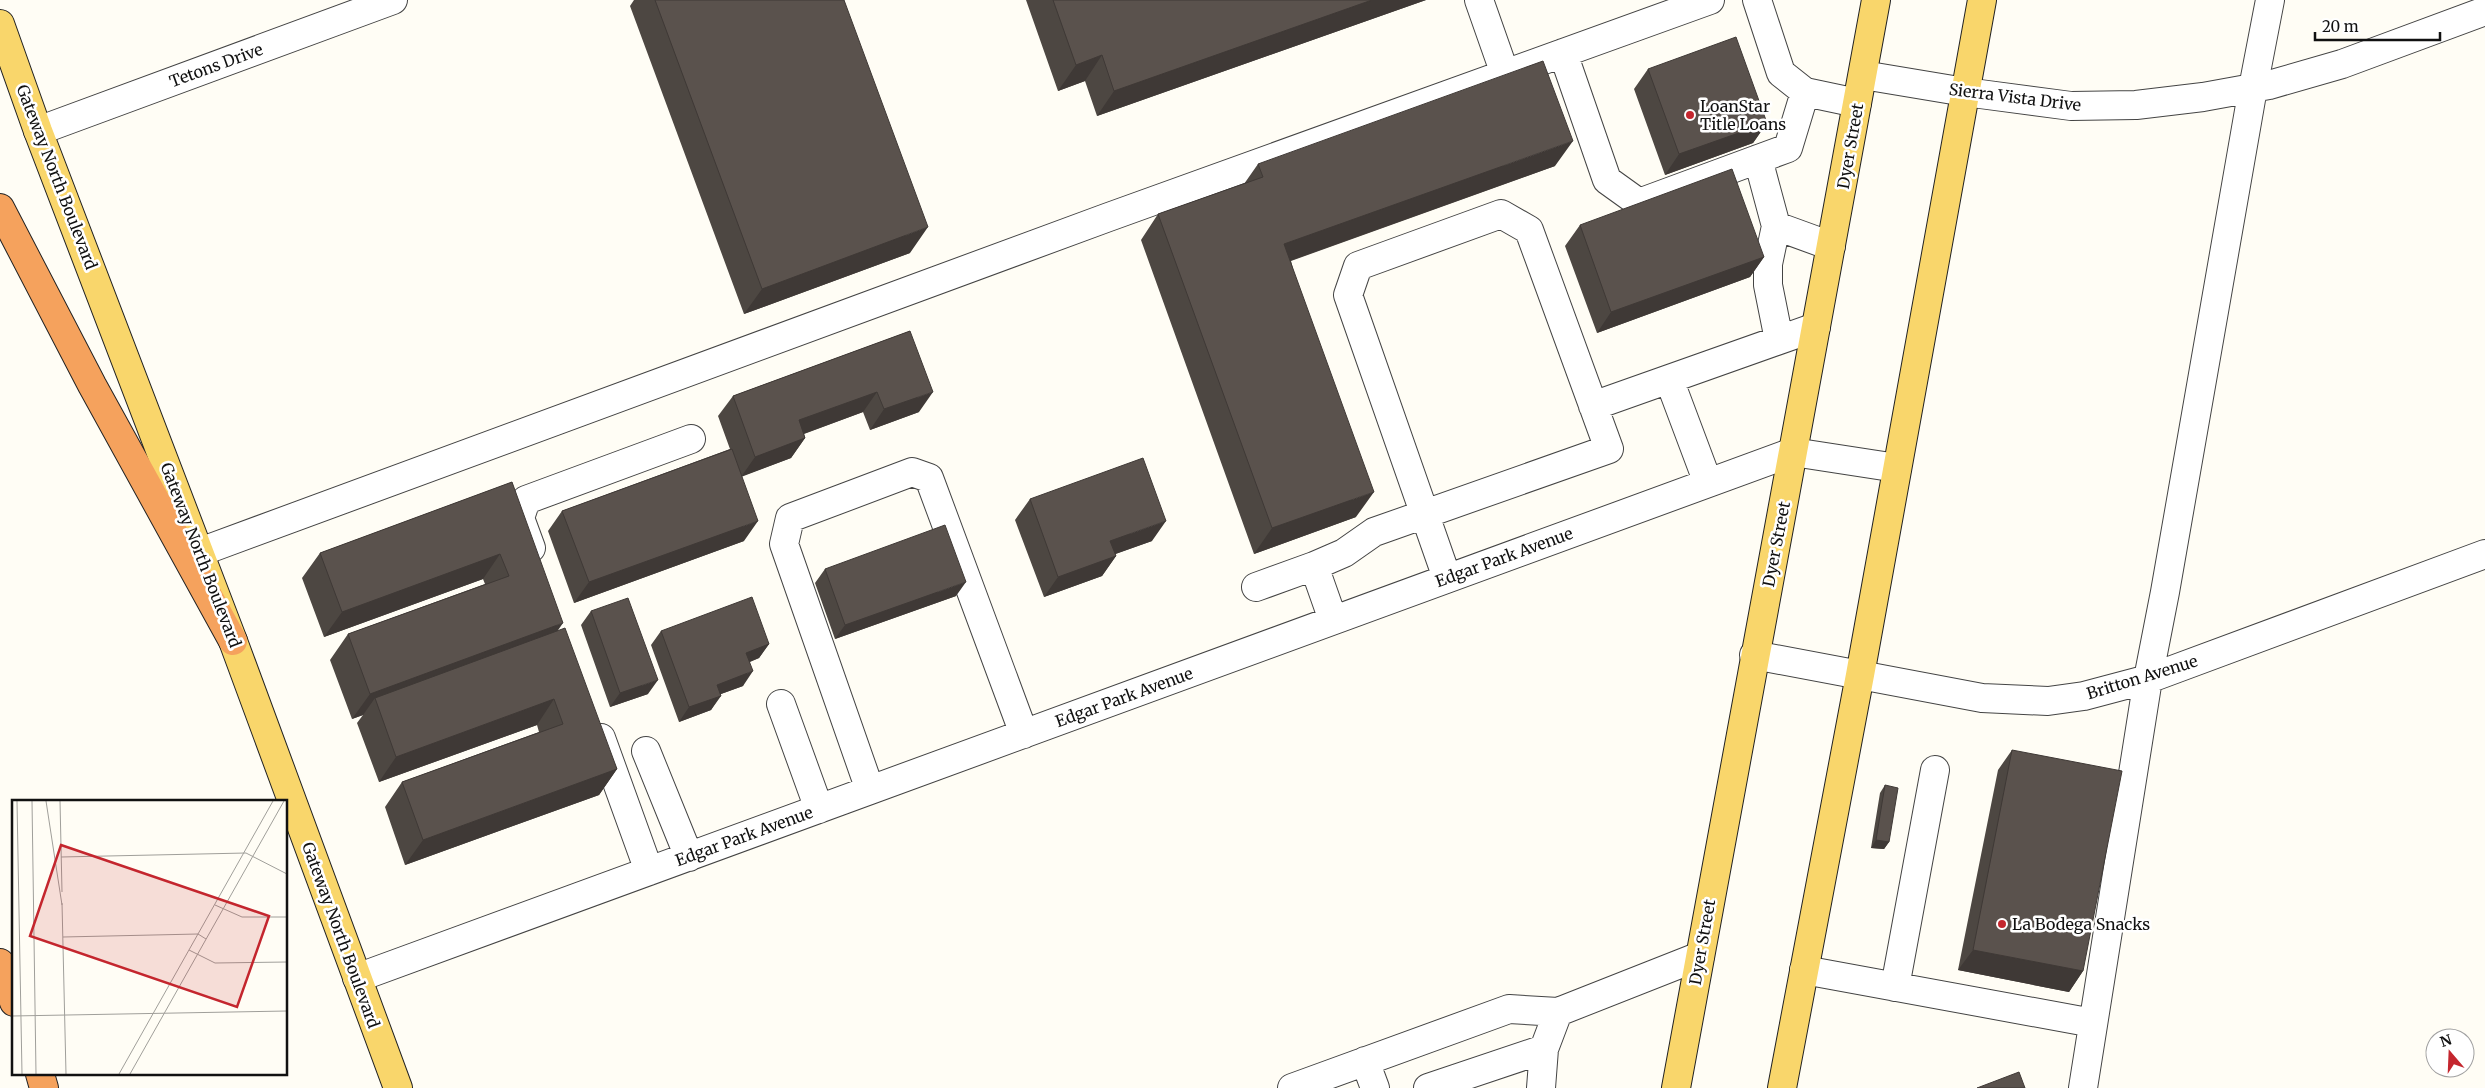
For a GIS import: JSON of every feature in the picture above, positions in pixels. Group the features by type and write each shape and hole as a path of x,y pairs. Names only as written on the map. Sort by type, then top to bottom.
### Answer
{"highway":[{"path":"0,208 92,385 233,641"},
{"path":"0,963 12,996"}],"main road":[{"name":"Dyer Street","path":"1676,1088 1754,655 1876,0"},
{"path":"1782,1088 1860,674 1982,0"},
{"name":"Gateway North Boulevard","path":"0,24 38,130 200,552 398,1088"}],"street":[{"name":"Tetons Drive","path":"38,130 393,0"},
{"path":"1479,0 1505,74"},
{"path":"200,552 1106,218 1710,0"},
{"path":"1757,0 1781,72 1805,92 1858,103"},
{"path":"2083,1088 2148,679 2166,592 2253,88 2270,0"},
{"name":"Sierra Vista Drive","path":"1863,75 1965,92 2071,106 2204,98 2253,88 2342,64 2485,10"},
{"path":"1563,53 1607,180 1639,203 1788,148 1805,92"},
{"path":"1758,159 1776,226 1768,264 1768,284 1779,340"},
{"path":"1256,587 1344,553 1374,532 1424,514 1609,449 1529,230 1501,214 1358,266 1348,295 1424,514 1447,578"},
{"path":"1776,226 1831,246"},
{"path":"1593,406 1816,327"},
{"path":"1669,379 1708,483"},
{"path":"541,574 520,518 526,500 692,439"},
{"name":"Edgar Park Avenue","path":"357,978 1793,452 1897,468"},
{"path":"870,790 784,544 790,518 912,472 929,478 1024,734"},
{"name":"Britton Avenue","path":"1754,655 1982,698 2048,701 2084,696 2148,679 2485,554"},
{"path":"1314,566 1333,620"},
{"path":"781,704 819,809"},
{"path":"592,713 649,871"},
{"path":"646,751 689,856"},
{"path":"1895,987 1936,770"},
{"path":"1292,1088 1509,1009 1558,1012 1700,956"},
{"path":"1804,970 2093,1023"},
{"path":"1541,1088 1544,1049 1558,1012"},
{"path":"1428,1088 1544,1049"},
{"path":"1365,1061 1375,1088"}],"building":[{"path":"655,0 844,0 928,227 762,289"},
{"path":"1053,0 1372,0 1114,91 1102,55 1076,65"},
{"path":"1736,37 1767,123 1679,154 1648,69"},
{"path":"1543,61 1573,141 1284,244 1374,492 1272,528 1158,214 1263,177 1258,164"},
{"path":"1732,169 1764,257 1611,312 1580,225"},
{"path":"910,331 933,392 884,409 877,392 799,420 805,438 755,457 733,396"},
{"path":"732,449 758,521 589,582 562,511"},
{"path":"1143,458 1166,521 1110,541 1116,556 1058,577 1030,499"},
{"path":"512,482 563,623 370,694 348,634 509,576 500,554 342,612 320,553"},
{"path":"945,525 966,582 845,625 825,569"},
{"path":"752,597 769,644 746,653 753,671 717,685 721,696 689,707 661,631"},
{"path":"628,598 658,680 620,693 591,611"},
{"path":"565,628 617,769 423,840 402,782 563,724 554,699 396,757 375,698"},
{"path":"2012,750 2122,771 2083,971 1973,950"},
{"path":"1885,785 1898,788 1889,842 1876,840"},
{"path":"2019,1072 2025,1088 1977,1088"}],"place":[{"name":"LoanStar Title Loans","path":"1690,115"},
{"name":"La Bodega Snacks","path":"2002,924"}]}
